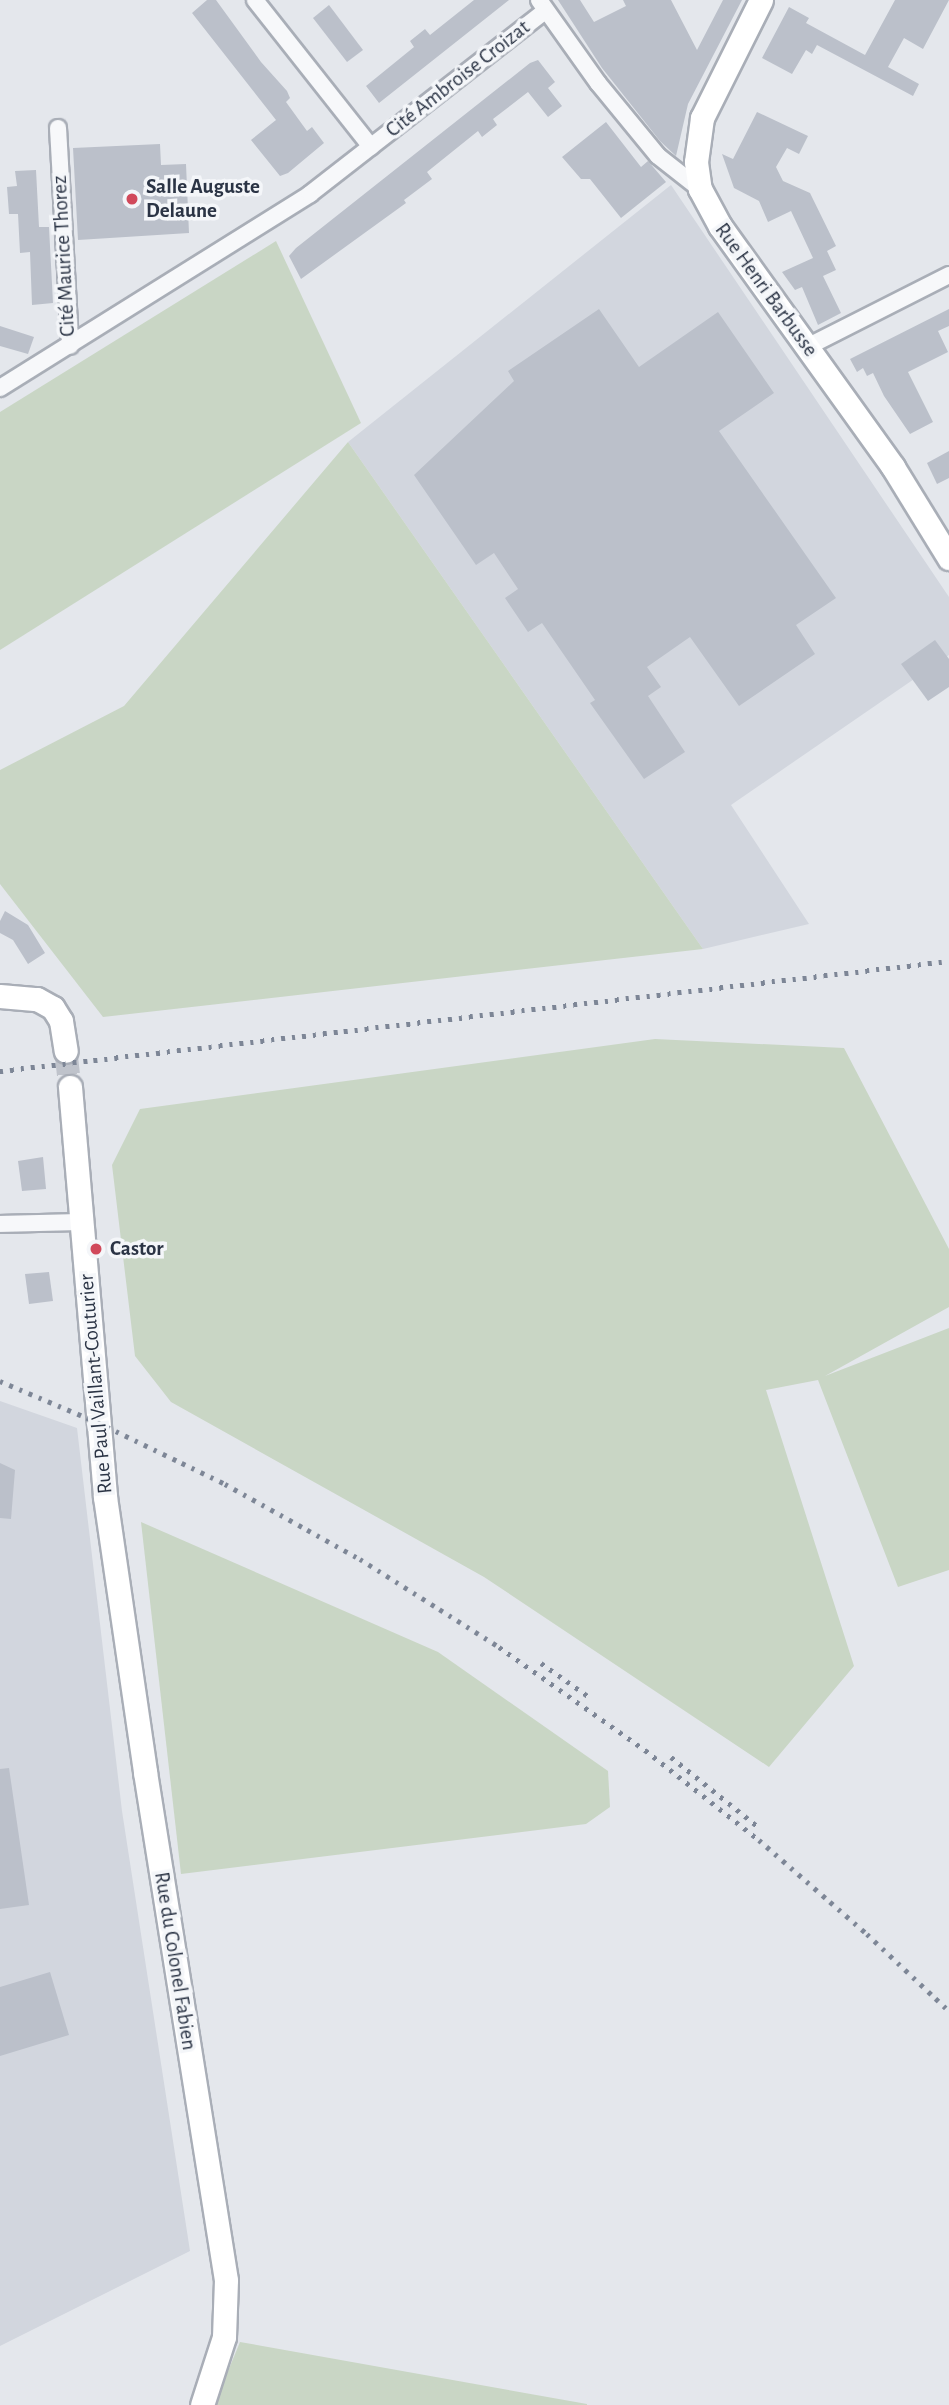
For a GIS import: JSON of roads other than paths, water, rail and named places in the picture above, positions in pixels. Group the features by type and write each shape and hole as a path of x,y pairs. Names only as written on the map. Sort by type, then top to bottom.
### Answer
{"street":[{"name":"Cité Ambroise Croizat","path":"255,0 371,147"},
{"name":"Rue Henri Barbusse","path":"761,0 702,118 696,162 700,189 720,226 893,467 949,558"},
{"name":"Cité Ambroise Croizat","path":"70,345 265,225 371,147 542,6 598,83 659,156 700,189"},
{"name":"Cité Maurice Thorez","path":"0,388 70,345 58,128"},
{"path":"807,347 949,275"},
{"path":"0,996 37,999 53,1008 61,1021 66,1051"},
{"name":"Rue Paul Vaillant-Couturier","path":"70,1087 107,1514"},
{"path":"0,1224 82,1222"},
{"name":"Rue du Colonel Fabien","path":"107,1514 226,2280 224,2337 202,2405"}],"tunnel":[{"path":"66,1051 70,1087"}],"railway":[{"path":"0,1071 949,961"},
{"path":"0,1381 97,1422 225,1484 360,1559 499,1647 645,1750 759,1840 867,1934 949,2011"},
{"path":"541,1663 592,1699"},
{"path":"671,1757 761,1829"}],"place":[{"name":"Salle Auguste Delaune","path":"132,199"},
{"name":"Castor","path":"96,1249"}]}
